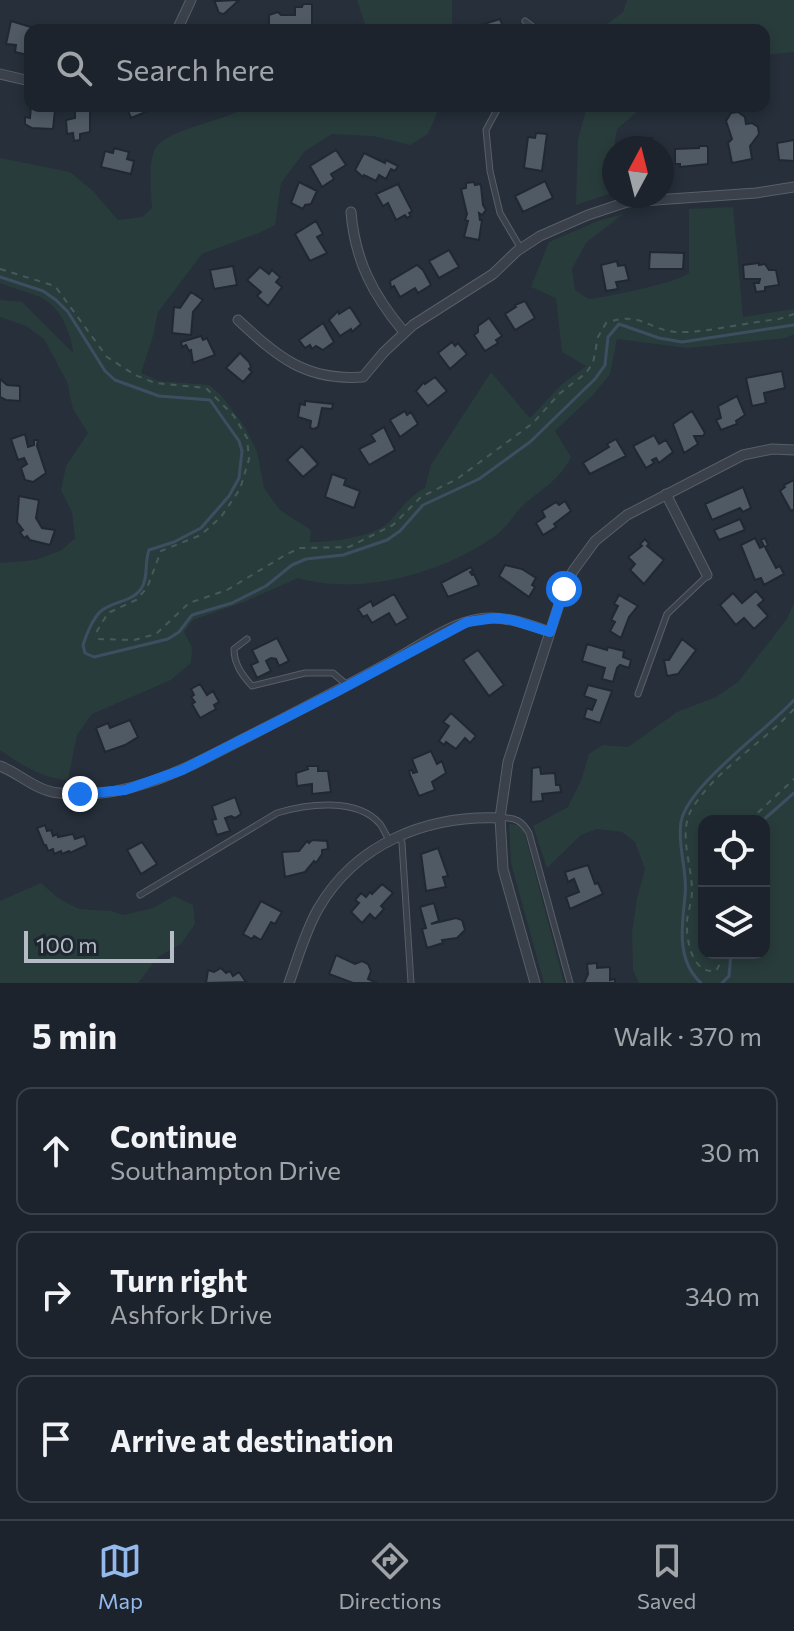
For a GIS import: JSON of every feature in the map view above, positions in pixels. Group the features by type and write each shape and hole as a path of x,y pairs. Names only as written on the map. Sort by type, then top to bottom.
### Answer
{"street":[{"path":"182,24 191,0"},
{"path":"0,74 24,80"},
{"path":"238,320 273,352 299,368 333,377 363,377 404,332 493,274 521,248 540,236 627,202 756,193 794,187"},
{"path":"351,212 352,232 362,268 381,305 404,332"},
{"path":"535,983 503,869 500,818 508,762 564,589 584,555 610,527 743,455 772,449 794,450"},
{"path":"666,494 707,575"},
{"path":"0,765 33,785 58,793 91,794 125,790 182,770 467,622 504,619 550,632"},
{"path":"289,983 309,927 331,889 361,859 394,837 441,821 500,818"}],"lane":[{"path":"525,21 529,24"},
{"path":"496,112 486,130 490,171 500,213 521,248"},
{"path":"638,694 667,614 707,575"},
{"path":"247,639 234,649 234,657 242,675 252,686 305,673 333,673 347,686"},
{"path":"140,895 277,813 292,808 335,805 360,811 402,843 411,983"},
{"path":"500,818 522,822 529,833 570,983"}],"path":[{"path":"0,269 55,286 107,357 135,375 155,383 206,388 234,416 247,438 249,459 240,489 221,517 201,535 161,551 147,588 136,600 108,613 97,631 99,639 108,641 134,640 156,634 189,603 227,590 300,548 349,547 393,525 421,497 457,479 533,423 559,394 586,373 593,363 598,337 606,323 623,317 676,332 779,319 794,314"},
{"path":"720,959 716,971 706,972 697,967 688,941 687,923 692,891 686,820 692,807 717,777 779,726 794,709"},
{"path":"755,815 794,779"}],"shaded area":[{"path":"357,0 452,0 452,24 365,24"},
{"path":"627,0 794,0 794,52 770,54 770,24 607,24 623,12"},
{"path":"236,112 437,112 428,134 410,145 373,136 332,134 305,151 281,183 275,225 202,254 158,312 141,373 159,381 209,385 221,395 244,426 257,451 264,488 280,510 311,530 310,542 363,535 389,522 409,499 425,488 431,465 491,372 530,418 561,385 586,366 562,352 556,298 531,287 549,242 623,214 586,243 572,269 575,290 589,299 611,296 657,285 689,273 689,209 733,207 743,317 794,309 794,334 786,338 687,348 617,339 610,374 555,431 571,457 567,464 553,481 524,504 497,535 447,562 398,578 347,584 298,578 193,620 184,632 192,647 191,663 171,680 92,714 77,735 68,780 49,777 24,766 0,750 0,563 35,560 62,550 75,538 72,512 61,490 66,466 88,433 73,409 67,382 44,339 26,326 0,317 0,300 22,302 73,353 66,326 52,305 37,296 0,283 0,158 70,172 92,190 118,220 142,217 152,208 151,165 154,151 160,143 182,131"},
{"path":"585,112 637,112 617,129 616,136 602,136 602,196 576,205 578,140"},
{"path":"794,603 794,983 639,983 633,970 632,932 645,869 635,842 622,832 597,829 581,835 547,868 533,826 568,807 581,781 589,754 603,745 628,747 677,712 716,697 738,682 787,619"},
{"path":"509,824 518,825 524,831 564,983 544,983 511,863"},
{"path":"41,883 58,898 79,909 112,911 123,915 153,908 174,896 193,905 195,924 181,944 158,957 138,983 0,983 0,901"}],"building":[{"path":"214,0 239,0 224,14 219,13"},
{"path":"303,4 312,4 312,24 269,24 269,15 278,12 281,15 295,15 295,7 302,7"},
{"path":"500,19 502,24 484,24"},
{"path":"11,21 24,25 24,54 15,52 16,45 6,44"},
{"path":"30,112 55,112 53,129 32,128 25,124 25,117 30,118"},
{"path":"75,112 90,112 90,132 80,134 80,140 74,141 73,133 67,134 66,120 75,118"},
{"path":"128,112 146,112 131,118"},
{"path":"738,112 745,117 746,124 752,123 758,127 759,134 750,146 752,159 732,163 728,143 732,139 726,121 731,113"},
{"path":"536,133 547,134 542,171 524,168 528,137 535,138"},
{"path":"794,140 794,161 779,160 777,143"},
{"path":"114,148 129,152 127,159 134,161 131,174 101,167 105,151 113,153"},
{"path":"708,148 708,164 680,167 680,164 675,164 675,149"},
{"path":"336,150 346,165 331,174 334,179 322,187 310,166"},
{"path":"364,153 398,166 395,171 391,169 386,179 379,175 376,181 363,177 355,170"},
{"path":"545,181 553,198 523,212 515,196"},
{"path":"299,182 317,191 311,204 303,209 291,203"},
{"path":"474,182 481,186 486,210 482,215 479,213 482,220 479,240 464,237 468,221 465,220 467,214 461,189 466,188 466,183"},
{"path":"398,184 412,211 409,213 411,216 407,218 405,215 396,220 388,203 383,206 376,194"},
{"path":"316,221 323,234 317,237 327,253 310,261 295,234"},
{"path":"449,250 459,267 439,278 429,261"},
{"path":"650,252 684,253 683,269 649,269"},
{"path":"617,261 618,266 625,265 629,280 616,282 618,289 606,291 601,265"},
{"path":"765,264 769,270 776,270 779,285 756,292 754,283 759,283 760,279 744,279 743,265"},
{"path":"417,265 431,285 418,293 415,288 400,297 394,286 391,288 390,281"},
{"path":"233,266 237,285 214,289 210,270"},
{"path":"260,267 269,274 272,270 280,277 276,282 282,287 268,306 257,296 261,292 247,280"},
{"path":"191,292 203,300 193,312 191,335 172,333 174,307 180,308"},
{"path":"525,301 535,318 515,330 505,314"},
{"path":"350,307 361,324 352,332 351,329 340,336 329,320 338,311 339,314"},
{"path":"489,318 502,336 496,340 498,343 485,351 474,335 478,332 478,326"},
{"path":"323,323 334,342 323,350 316,346 312,349 310,345 305,348 299,340"},
{"path":"201,336 203,340 207,338 215,355 193,363 191,350 186,345 182,347 181,342"},
{"path":"452,342 455,346 458,343 467,354 450,369 438,353"},
{"path":"240,353 249,362 252,372 243,382 226,368"},
{"path":"782,371 785,388 764,393 766,403 752,406 746,378"},
{"path":"435,377 447,391 428,406 416,391 424,382"},
{"path":"0,379 7,385 20,386 20,401 0,397"},
{"path":"737,396 745,415 736,421 737,424 721,430 716,420 721,418 718,406"},
{"path":"305,401 333,404 332,409 322,408 318,427 314,429 310,428 311,421 298,417 300,404 305,405"},
{"path":"405,411 407,415 411,412 418,424 400,437 390,420"},
{"path":"692,411 705,433 694,436 698,444 684,453 673,424"},
{"path":"384,427 395,450 369,465 359,449 375,441 371,435"},
{"path":"25,434 28,447 38,440 46,473 33,482 25,480 21,468 27,464 24,458 18,460 11,439"},
{"path":"654,435 659,444 666,440 673,452 659,463 656,458 652,460 654,463 646,468 633,446"},
{"path":"616,439 626,456 590,474 583,463"},
{"path":"302,446 318,464 303,477 287,460"},
{"path":"332,474 346,479 344,485 360,491 354,508 325,497"},
{"path":"794,480 794,509 791,511 780,491"},
{"path":"743,487 751,508 743,512 740,508 712,520 705,504"},
{"path":"19,496 39,500 36,518 42,528 55,530 50,545 30,540 27,536 24,538 20,532 23,530 17,522"},
{"path":"565,501 571,511 543,535 536,523 545,517 542,511 556,502 559,505"},
{"path":"740,519 745,530 719,540 714,530"},
{"path":"755,538 760,548 764,546 761,540 765,538 768,545 765,547 776,568 780,566 784,574 764,585 761,578 755,580 741,545"},
{"path":"645,539 649,544 647,546 664,560 644,584 630,570 635,564 628,557 642,546 640,544"},
{"path":"505,565 522,569 536,578 529,597 499,576"},
{"path":"471,567 473,571 470,572 479,585 448,597 441,583"},
{"path":"756,591 764,600 758,605 768,616 754,629 744,618 736,625 720,605 733,593 742,603"},
{"path":"394,594 408,618 396,625 389,613 372,623 358,609 371,601 373,606"},
{"path":"619,595 638,606 629,617 621,638 610,631 615,622 611,620 618,606 614,604"},
{"path":"277,638 289,661 279,666 276,659 271,658 266,661 271,671 257,678 251,665 258,662 252,650"},
{"path":"682,639 696,650 678,674 667,676 664,660 669,660"},
{"path":"587,644 624,651 623,657 631,660 629,668 620,665 613,682 602,679 605,668 582,661"},
{"path":"478,650 504,685 489,696 463,660"},
{"path":"200,684 207,695 213,691 219,702 214,705 216,709 200,718 192,704 195,702 191,689"},
{"path":"588,685 612,691 600,723 584,718 587,708 592,710 596,700 584,696"},
{"path":"451,713 476,736 470,743 465,738 456,749 439,741 449,726 443,722"},
{"path":"130,720 138,737 105,752 96,728 108,723 110,728"},
{"path":"431,751 437,764 442,761 446,773 432,782 435,790 419,796 409,771 417,772 412,759"},
{"path":"307,766 318,766 318,771 328,771 331,792 312,794 312,784 297,786 296,773 308,769"},
{"path":"540,767 541,774 555,773 556,785 560,785 561,792 542,794 543,801 531,802 532,768"},
{"path":"235,797 241,814 235,818 225,818 230,831 217,835 212,806"},
{"path":"45,825 53,836 73,834 75,839 84,836 87,845 70,853 62,854 61,851 54,854 53,849 48,851 44,845 37,828"},
{"path":"307,841 327,841 328,849 322,850 316,863 314,861 305,872 285,877 282,852 299,851"},
{"path":"142,842 157,864 141,874 127,850"},
{"path":"438,848 448,876 443,877 446,887 426,891 421,854"},
{"path":"588,865 595,884 598,883 603,894 570,909 566,897 579,892 574,879 568,882 565,872"},
{"path":"382,884 393,893 381,906 384,909 375,919 370,914 362,923 351,912 359,903 355,900 361,893 366,897 370,892 372,894"},
{"path":"261,901 282,912 275,924 271,922 261,940 254,936 252,939 243,934"},
{"path":"434,903 439,921 431,924 456,918 462,920 465,930 457,938 442,940 443,943 427,948 420,907"},
{"path":"336,955 355,964 362,961 368,964 371,971 368,979 377,983 353,983 329,974"},
{"path":"597,963 597,968 610,967 610,980 615,979 615,983 584,983 588,974 587,964"},
{"path":"221,968 226,973 230,971 233,976 239,972 246,982 206,983 208,970 214,972"}],"waterway":[{"path":"0,277 43,291 56,300 68,312 105,371 115,380 159,396 210,400 239,441 242,451 239,478 229,496 201,528 149,550 141,589 133,597 101,611 95,618 83,645 85,653 94,657 168,639 179,632 192,615 232,603 266,586 292,565 306,559 343,555 387,540 400,531 423,505 479,479 530,442 595,379 605,365 608,337 619,324 659,338 682,342 794,325"},
{"path":"701,983 688,964 682,942 686,887 680,841 681,822 687,808 713,775 794,700"},
{"path":"769,815 794,793"},
{"path":"722,983 729,976 730,959"}],"route":[{"path":"80,794 125,790 182,770 467,622 495,618 512,620 550,632 564,589"}]}
